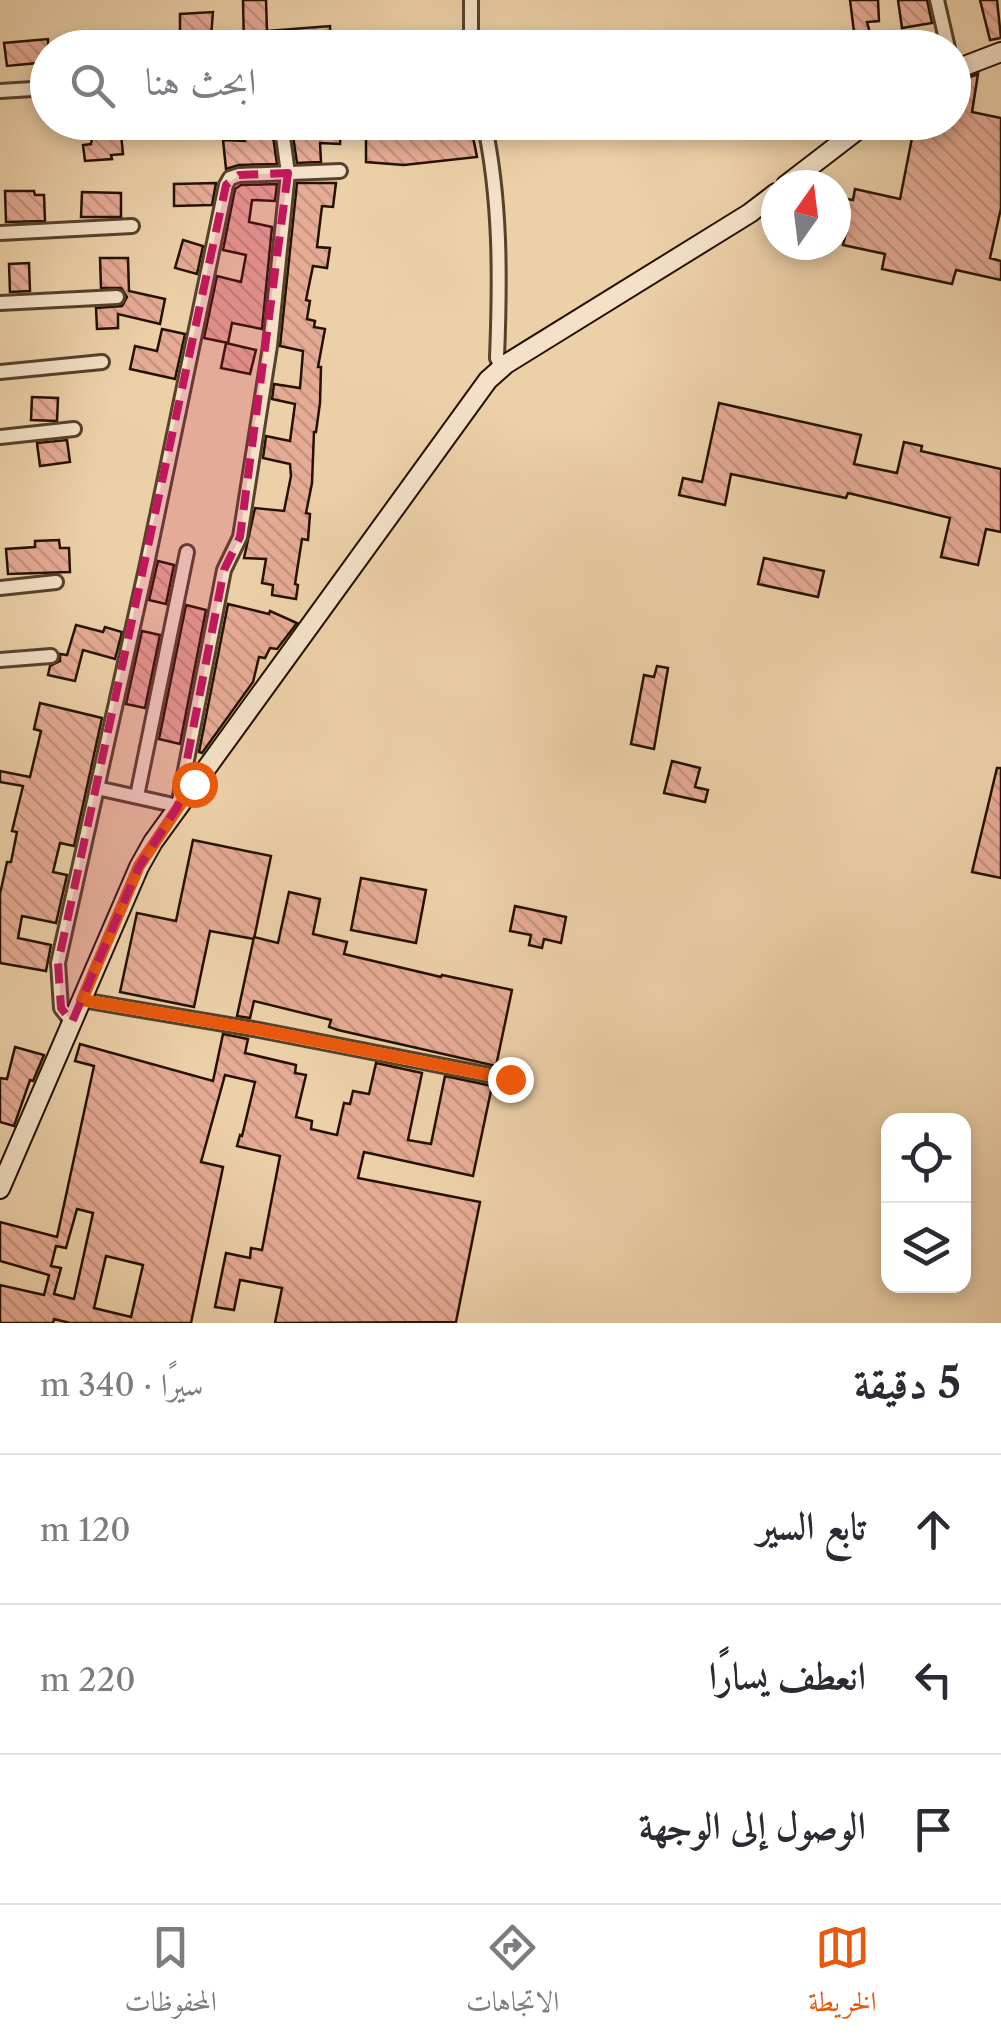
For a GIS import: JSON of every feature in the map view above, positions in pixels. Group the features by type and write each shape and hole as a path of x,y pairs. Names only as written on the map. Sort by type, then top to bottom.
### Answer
{"street":[{"path":"471,0 471,30"},
{"path":"937,0 944,30"},
{"path":"971,63 1001,52"},
{"path":"0,91 30,89"},
{"path":"178,806 224,570 240,537 270,346 288,173 283,140"},
{"path":"486,140 496,209 501,368"},
{"path":"806,170 845,140"},
{"path":"72,1022 61,1008 58,964 226,184 240,175 340,171"},
{"path":"0,1189 139,866 178,806 481,390 501,368 761,205"},
{"path":"0,234 132,226"},
{"path":"0,303 117,297"},
{"path":"0,372 102,362"},
{"path":"0,436 74,429"},
{"path":"137,796 187,552"},
{"path":"0,588 56,582"},
{"path":"0,660 51,656"},
{"path":"97,788 178,806"},
{"path":"82,1000 510,1079"}],"highlighted area":[{"path":"288,173 240,537 224,570 178,806 139,867 72,1022 61,1008 58,963 226,185 239,175"}],"building":[{"path":"243,0 266,0 267,30 244,30"},
{"path":"850,0 878,0 879,21 867,22 869,30 854,30"},
{"path":"898,0 927,0 932,23 902,28"},
{"path":"980,0 997,0 1001,38 990,40"},
{"path":"213,12 212,30 180,30 180,14"},
{"path":"330,26 330,30 280,30"},
{"path":"30,41 30,64 7,66 4,43"},
{"path":"978,74 972,112 1001,118 1001,208 990,258 1001,261 1001,280 956,270 952,284 882,269 885,254 851,247 851,200 855,189 900,199 912,140 971,140 971,77"},
{"path":"92,140 122,140 123,154 85,161 83,145 91,144"},
{"path":"223,140 274,140 277,164 226,169"},
{"path":"294,140 340,140 340,144 320,143 321,162 297,163"},
{"path":"366,140 474,140 477,157 404,165 366,162"},
{"path":"216,183 212,205 174,206 174,184"},
{"path":"297,183 336,183 333,207 322,206 317,247 330,248 327,268 313,266 306,300 310,301 307,319 315,321 314,327 325,329 318,367 320,403 306,513 310,514 308,540 302,539 296,599 272,595 273,585 262,583 266,559 244,558 255,508 284,511 291,476 290,464 263,458 266,436 290,441 295,404 272,399 274,384 300,388 303,351 280,346"},
{"path":"277,184 275,201 252,200 249,222 272,227 262,329 232,323 228,343 204,338 217,276 241,282 246,255 223,250 235,189 241,185"},
{"path":"5,191 44,195 45,221 6,222"},
{"path":"82,192 121,193 121,217 81,217"},
{"path":"183,240 203,246 197,274 175,268"},
{"path":"100,258 128,258 129,291 165,299 160,324 118,314 118,328 97,329 96,308 122,306 127,297 121,288 101,288"},
{"path":"29,263 30,291 10,292 9,264"},
{"path":"162,329 185,334 175,379 130,369 135,346 157,351"},
{"path":"226,343 256,350 250,374 221,368"},
{"path":"32,397 58,398 57,421 31,420"},
{"path":"719,403 861,435 854,464 897,473 904,442 922,446 921,451 1001,469 1001,532 986,529 978,565 941,557 950,518 848,493 846,498 731,474 725,505 679,495 683,478 702,482"},
{"path":"67,440 70,462 40,466 37,443"},
{"path":"59,540 60,548 69,548 70,572 8,574 6,549 35,547 35,541"},
{"path":"764,558 824,571 818,597 758,584"},
{"path":"158,561 174,565 166,604 149,600"},
{"path":"228,604 269,614 270,611 297,623 277,649 270,648 265,658 259,657 253,682 202,753 199,752"},
{"path":"186,605 206,610 180,744 159,739"},
{"path":"76,625 122,632 115,659 83,650 75,681 48,675 50,666 60,661 60,654 67,655"},
{"path":"142,631 160,635 145,708 126,704"},
{"path":"657,666 668,668 654,749 631,744 644,675 654,677"},
{"path":"40,703 102,718 74,846 60,843 53,872 67,875 56,923 22,916 18,938 51,945 46,971 0,963 0,894 7,862 11,862 17,832 12,831 23,786 0,782 0,771 30,777 41,731 34,729"},
{"path":"672,761 700,768 695,787 708,790 705,802 664,793"},
{"path":"997,768 1001,768 1001,878 972,872"},
{"path":"193,840 271,856 254,939 210,931 194,1007 120,992 137,913 176,921"},
{"path":"361,878 426,890 416,943 351,930"},
{"path":"289,892 320,899 313,934 347,942 344,954 512,990 496,1066 338,1030 329,1027 331,1020 254,1001 250,1018 237,1016 254,937 278,943"},
{"path":"515,906 566,917 561,943 544,939 542,948 529,945 531,935 510,931"},
{"path":"223,1034 248,1039 245,1053 296,1065 295,1073 306,1075 296,1117 312,1121 311,1129 337,1135 344,1103 350,1104 353,1091 369,1094 376,1063 422,1073 408,1140 431,1144 445,1076 492,1086 473,1176 364,1152 358,1178 480,1202 456,1322 275,1323 282,1288 240,1280 234,1310 215,1307 226,1253 250,1258 251,1248 262,1250 280,1156 237,1146 255,1082 225,1075 201,1162 223,1167 191,1323 70,1323 54,1319 53,1323 0,1323 0,1285 44,1295 49,1275 0,1261 0,1222 57,1237 94,1066 75,1061 80,1044 213,1081","holes":["77,1209 93,1213 74,1299 54,1294 61,1268 51,1266 56,1246 66,1248","106,1256 143,1265 131,1317 94,1308"]},
{"path":"15,1047 44,1055 33,1081 30,1080 14,1126 0,1122 0,1078 7,1079"}],"route":[{"path":"194,784 139,866 82,1000 510,1079"}]}
